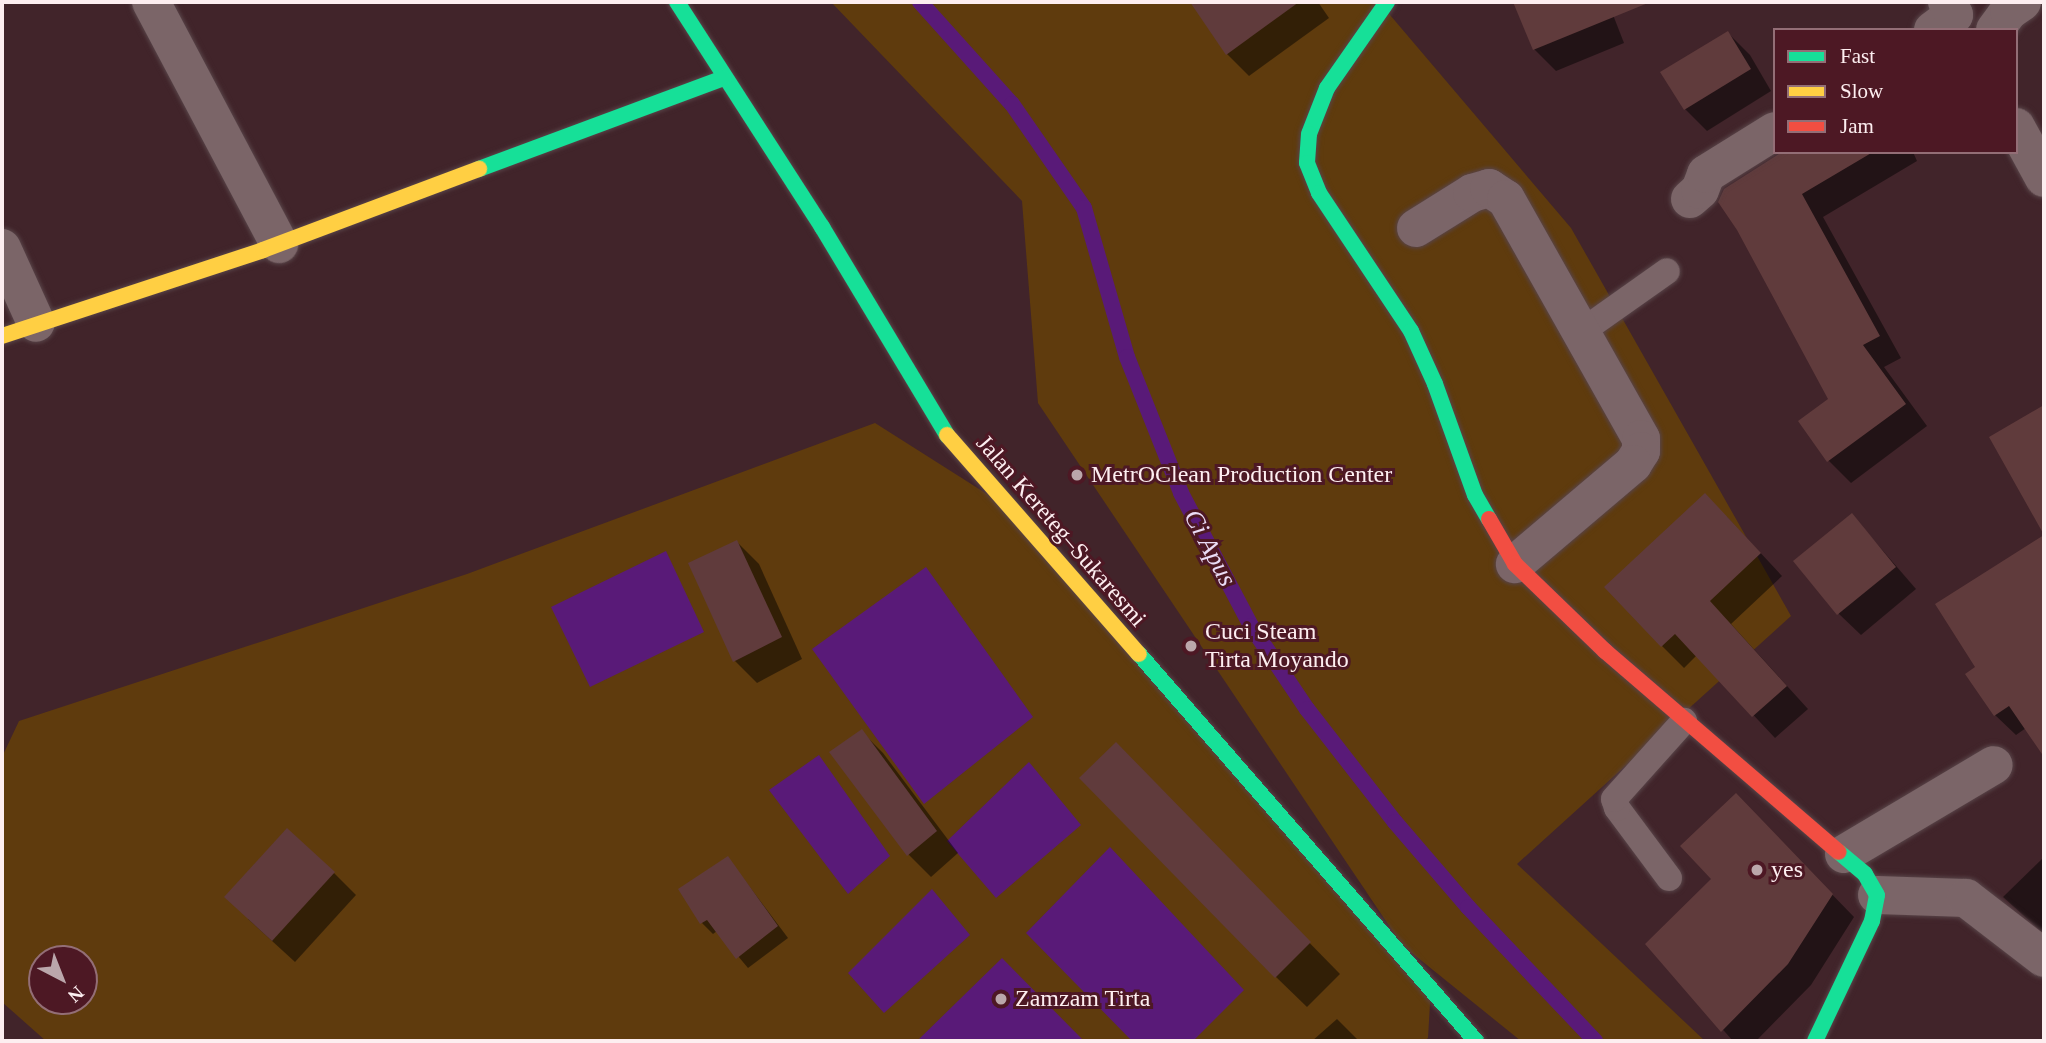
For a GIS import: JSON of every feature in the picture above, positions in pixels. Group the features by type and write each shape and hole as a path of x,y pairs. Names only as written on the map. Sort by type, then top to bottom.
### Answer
{"street":[{"path":"150,2 279,244"},
{"name":"Jalan Kereteg–Sukaresmi","path":"677,2 822,226 948,436 1476,1041"},
{"path":"1387,2 1327,88 1309,134 1307,163 1319,193 1342,232 1411,331 1435,384 1475,495 1515,564 1684,722 1865,874 1877,895 1872,921 1815,1041"},
{"path":"1997,28 2009,11 2021,2"},
{"path":"2,248 19,329 279,244 724,78"},
{"path":"2018,131 2044,178"},
{"path":"1689,199 1700,190 1706,174 1773,132"},
{"path":"1416,228 1472,193 1489,188 1506,199 1641,439 1641,451 1633,464 1515,564"},
{"path":"1844,854 1994,765"},
{"path":"1877,895 1966,898 2044,958"}],"lane":[{"path":"1581,332 1667,271"},
{"path":"1670,878 1617,808 1614,799 1684,722"}],"shaded area":[{"path":"831,2 1379,2 1571,228 1791,616 1517,864 1705,1041 1521,1041 1402,945 1038,403 1022,201"},
{"path":"875,423 1009,508 1431,987 1428,1038 1424,1041 46,1041 2,1002 2,757 19,721 467,574"},
{"path":"666,551 704,632 590,687 551,607"},
{"path":"926,567 1033,717 924,804 812,649"},
{"path":"819,755 890,856 848,894 769,790"},
{"path":"1029,762 1081,825 996,898 947,841"},
{"path":"1110,847 1244,990 1193,1041 1132,1041 1026,933"},
{"path":"932,889 970,935 884,1013 848,973"},
{"name":"Zamzam Tirta","path":"1002,958 1084,1041 917,1041"}],"building":[{"path":"1190,2 1299,2 1226,55"},
{"path":"1513,2 1647,2 1648,3 1533,50"},
{"path":"1728,31 1751,69 1684,110 1660,72"},
{"path":"1779,154 1870,154 1802,194 1880,336 1863,345 1906,404 1827,462 1798,421 1828,399 1737,230 1718,202 1724,189"},
{"path":"2044,405 2044,535 1989,437"},
{"path":"1705,493 1761,553 1710,601 1787,686 1752,717 1675,634 1661,647 1604,587"},
{"path":"1852,513 1896,567 1837,615 1793,561"},
{"path":"2044,535 2044,757 2009,706 1994,716 1965,674 1975,667 1935,604"},
{"path":"737,540 782,637 733,662 688,563"},
{"path":"862,729 937,831 907,856 829,752"},
{"path":"1116,742 1311,942 1275,978 1079,778"},
{"path":"1736,793 1833,894 1788,964 1721,1032 1645,944 1711,879 1680,846"},
{"path":"287,828 335,872 272,941 224,897"},
{"path":"728,856 778,926 736,959 707,920 700,924 678,889"}],"waterway":[{"name":"Ci Apus","path":"920,2 1012,104 1084,208 1127,357 1181,493 1251,626 1307,709 1395,822 1468,907 1595,1041"}],"traffic: fast":[{"path":"677,2 822,227 947,435"},
{"path":"1387,2 1327,88 1309,134 1307,163 1319,193 1411,331 1435,384 1475,495 1489,519"},
{"path":"479,169 724,78"},
{"path":"1139,654 1476,1041"},
{"path":"1815,1041 1872,921 1877,895 1865,874 1839,852"}],"traffic: slow":[{"path":"2,336 263,250 479,169"},
{"path":"947,435 1139,654"}],"traffic: jam":[{"path":"1489,519 1515,564 1605,651 1839,852"}],"place":[{"name":"MetrOClean Production Center","path":"1077,475"},
{"name":"Cuci Steam Tirta Moyando","path":"1191,646"},
{"name":"yes","path":"1757,870"},
{"name":"Zamzam Tirta","path":"1001,999"}]}
